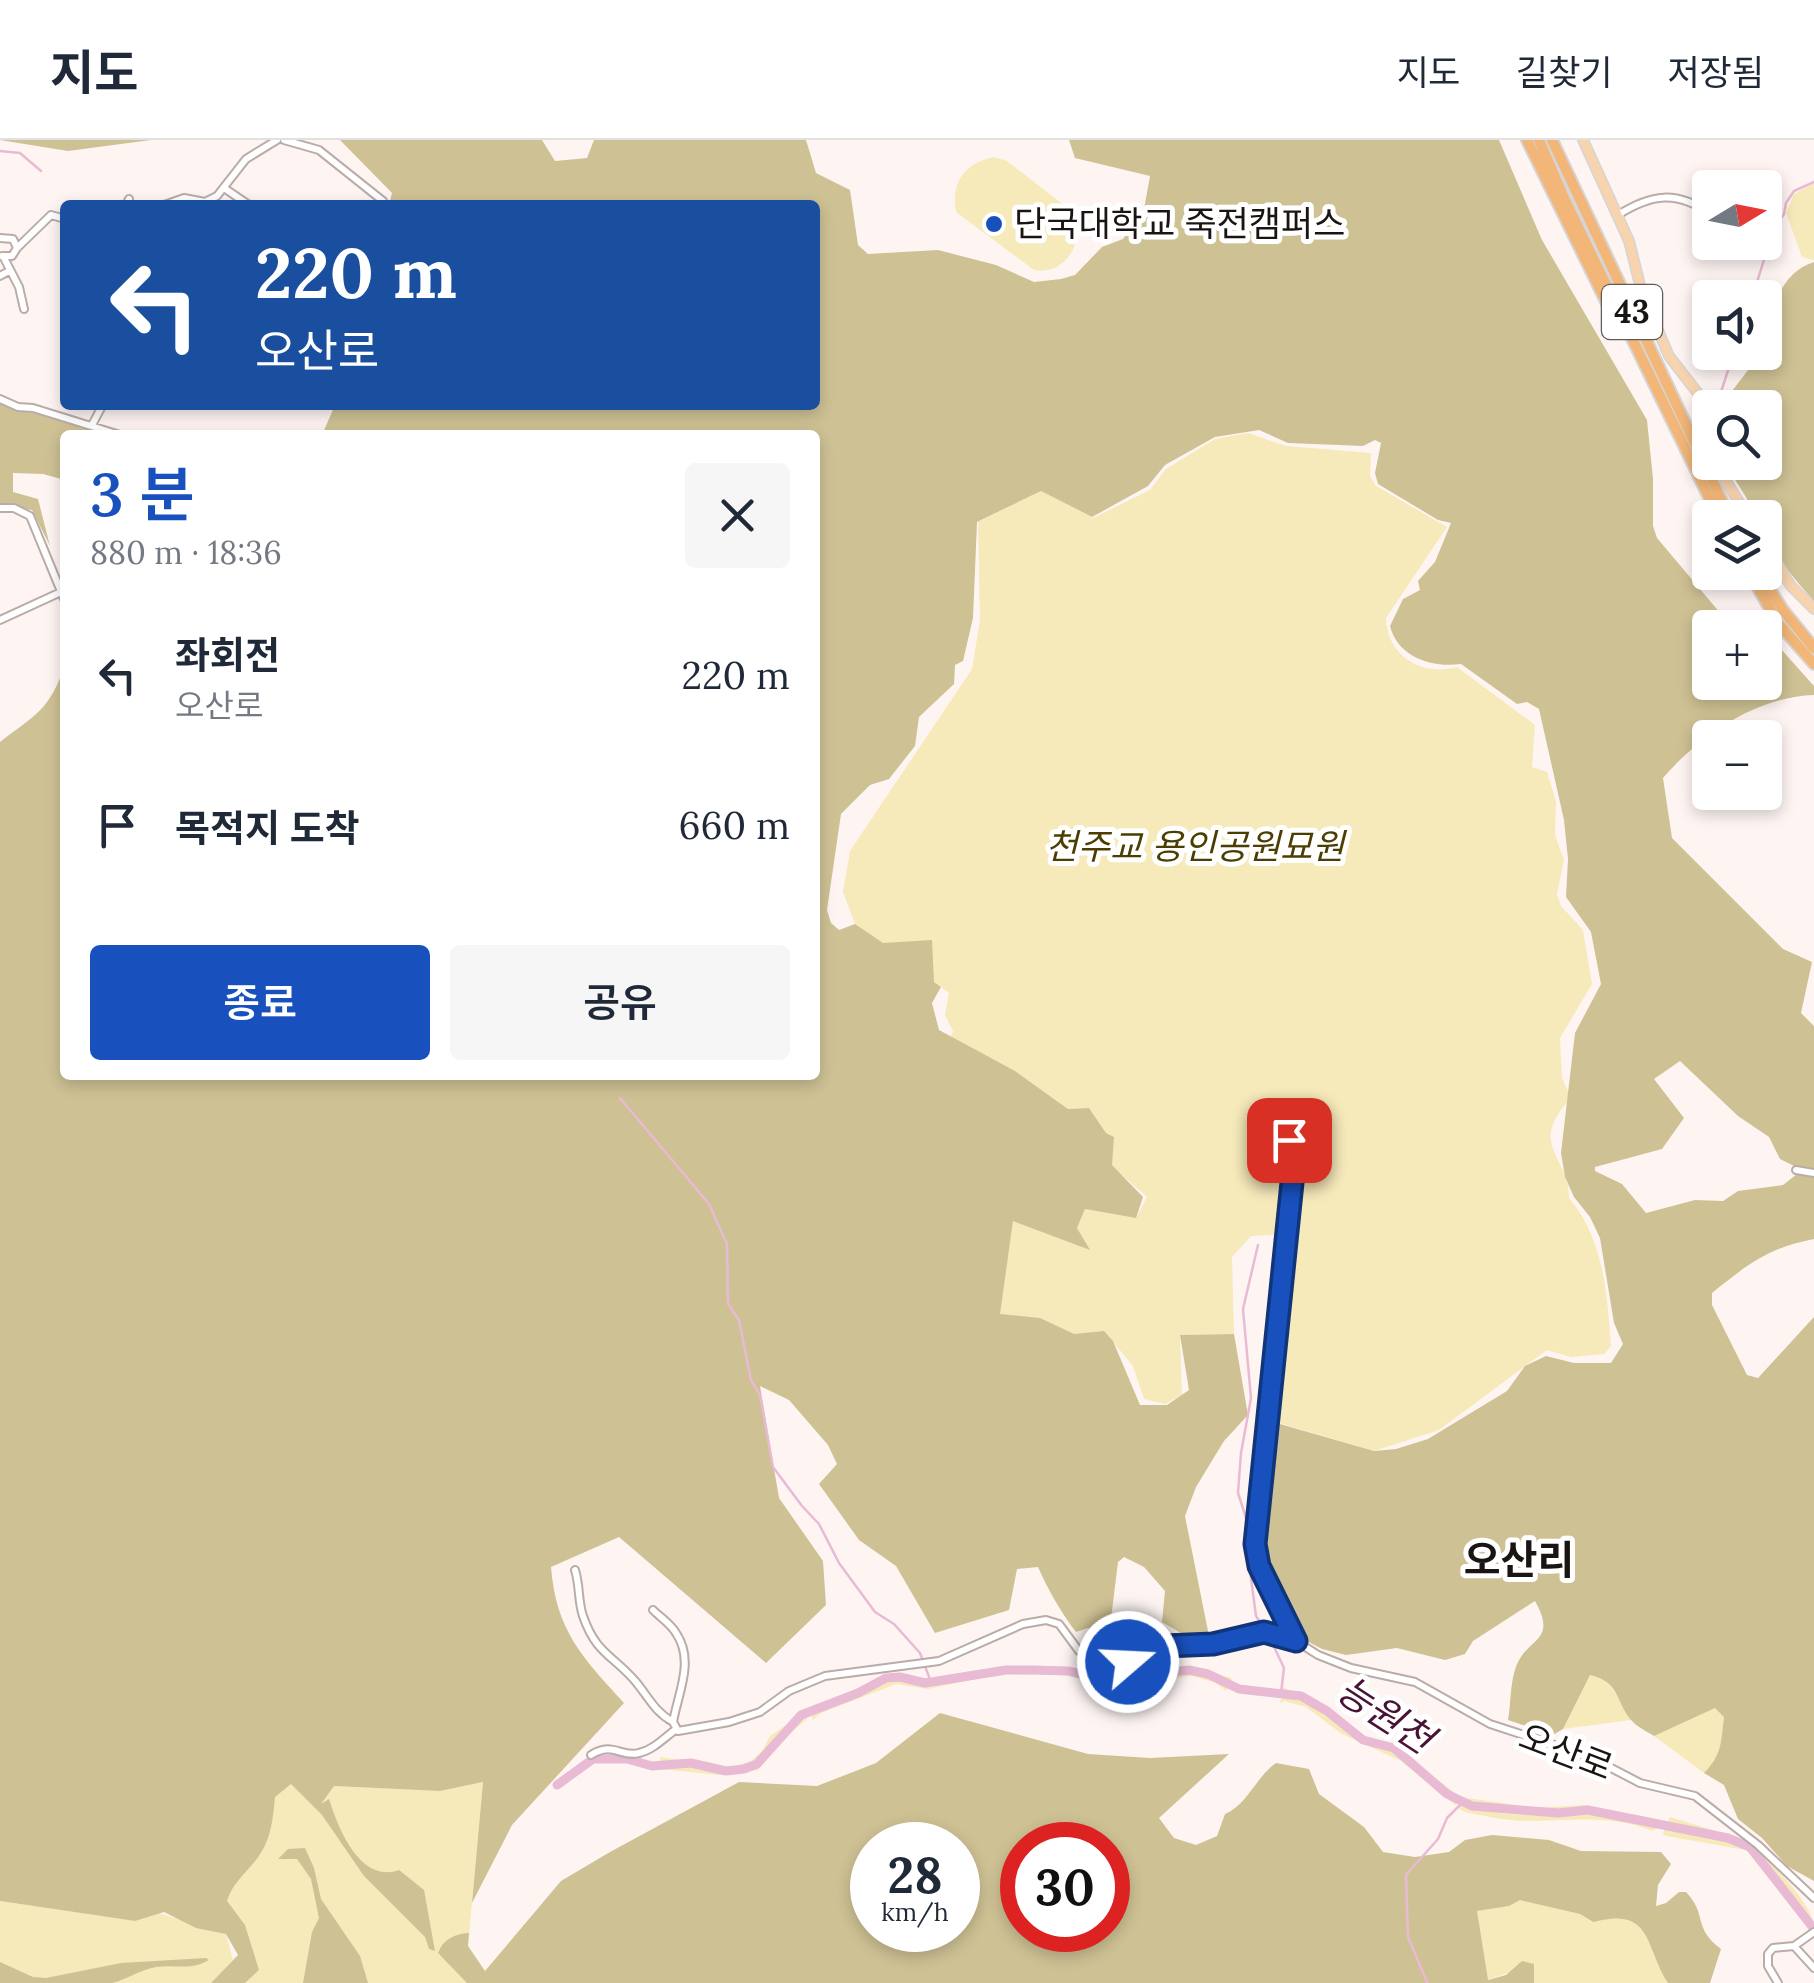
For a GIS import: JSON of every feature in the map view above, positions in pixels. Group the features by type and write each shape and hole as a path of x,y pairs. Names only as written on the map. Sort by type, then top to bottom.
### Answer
{"highway":[{"path":"1527,140 1637,362 1680,433"},
{"name":"43","path":"1539,140 1711,500"},
{"name":"43","path":"1552,140 1720,500"},
{"path":"1711,480 1712,485"},
{"path":"1759,590 1778,623 1814,664"},
{"path":"1770,590 1814,648"}],"main road":[{"path":"1583,140 1630,241 1642,293 1669,356 1695,390"},
{"path":"1782,571 1814,609"}],"street":[{"path":"208,200 224,188 246,160 280,140 318,150 382,200"},
{"path":"224,188 242,200"},
{"path":"1618,216 1635,204 1662,196 1692,202"},
{"path":"1,255 12,256 51,215 60,218"},
{"path":"0,239 13,240 17,248"},
{"path":"1,255 19,287 24,309"},
{"path":"0,276 10,271"},
{"path":"0,399 107,430"},
{"path":"92,424 99,410"},
{"path":"0,508 14,508 30,516 60,590"},
{"path":"0,620 60,592"},
{"path":"1287,1114 1294,1163 1255,1544 1259,1566 1296,1641"},
{"path":"1796,1170 1814,1173"},
{"path":"575,1570 580,1611 594,1644 635,1681 657,1713 674,1726 685,1671 682,1645 674,1628 653,1610"},
{"name":"오산로","path":"591,1755 600,1749 618,1748 633,1755 674,1726 729,1722 760,1712 790,1691 825,1676 938,1660 1036,1621 1059,1624 1079,1651 1128,1662 1165,1646 1213,1644 1268,1633 1296,1641 1351,1668 1415,1682 1490,1724 1588,1756 1640,1783 1695,1796 1758,1846 1814,1898"},
{"path":"1778,1983 1768,1966 1772,1948 1794,1946 1813,1932"},
{"path":"1794,1946 1814,1968"}],"green space":[{"path":"994,157 1007,161 1073,212 1075,244 1056,267 1034,270 956,212 955,192 962,176 975,164"},
{"path":"1814,183 1814,260 1802,257 1786,213 1794,194"},
{"name":"천주교 용인공원묘원","path":"1248,433 1286,446 1371,453 1370,476 1376,486 1447,527 1386,618 1388,631 1400,653 1409,660 1431,669 1457,667 1535,725 1532,767 1547,772 1556,801 1555,835 1564,860 1557,894 1561,906 1583,930 1592,984 1560,1038 1562,1078 1571,1098 1558,1114 1551,1139 1568,1184 1569,1198 1597,1249 1611,1346 1604,1354 1571,1357 1547,1350 1439,1430 1374,1451 1269,1420 1286,1234 1251,1236 1232,1257 1234,1334 1180,1335 1182,1395 1165,1404 1144,1399 1133,1366 1104,1331 1071,1335 1040,1318 999,1315 1013,1221 1088,1249 1077,1228 1085,1209 1136,1218 1147,1197 1111,1165 1114,1138 1089,1108 1068,1109 1015,1071 950,1039 953,1031 945,1015 949,993 855,924 843,892 850,851 972,669 980,620 978,522 1041,491 1093,518 1150,490 1166,469 1215,439"},
{"path":"1005,1666 1054,1670 1054,1675 1000,1674 928,1689 896,1684 821,1713 813,1720 810,1713 882,1677 902,1675 930,1681 885,1677 851,1696 886,1679 924,1684 969,1676 934,1681 932,1678"},
{"path":"1191,1668 1232,1678 1230,1683 1196,1671 1230,1685 1226,1691 1216,1683 1192,1676 1097,1687 1086,1683 1085,1678 1089,1678 1084,1673 1108,1678"},
{"path":"1590,1675 1605,1679 1631,1720 1563,1729"},
{"path":"1282,1694 1306,1702 1362,1741 1395,1751 1460,1803 1455,1805 1401,1761 1342,1734 1306,1707 1280,1703"},
{"path":"1308,1700 1364,1739 1396,1747 1460,1797 1536,1808 1584,1805 1662,1820 1660,1824 1595,1811 1660,1826 1652,1831 1606,1820 1519,1821 1465,1812 1458,1808 1463,1804 1523,1815 1585,1810 1504,1809 1472,1804 1447,1793 1395,1748 1363,1740"},
{"path":"1715,1707 1724,1717 1721,1741 1715,1760 1704,1773 1654,1736"},
{"path":"800,1715 771,1749 801,1717 806,1715 807,1719 783,1739 758,1770 719,1775 661,1769 660,1765 666,1764 660,1763 660,1757 732,1767 751,1761 770,1736"},
{"path":"483,1782 468,1946 492,1983 245,1983 259,1969 227,1901 265,1845 275,1796 291,1784 440,1791"},
{"path":"1670,1817 1742,1839 1797,1893 1814,1928 1811,1930 1746,1850 1666,1836 1665,1827 1678,1829 1666,1826"},
{"path":"1520,1899 1580,1914 1592,1922 1612,1919 1637,1925 1668,1983 1534,1983 1534,1964 1487,1980 1476,1911 1509,1906"},
{"path":"0,1901 135,1921 159,1913 226,1934 233,1960 211,1983 0,1983"}],"shaded area":[{"path":"0,140 151,140 68,151"},
{"path":"340,140 542,140 555,161 587,158 594,140 806,140 816,173 850,190 858,245 868,254 938,250 996,265 1034,282 1075,275 1102,247 1123,239 1144,209 1150,176 1075,158 1069,140 1499,140 1542,240 1647,420 1657,538 1692,580 1692,590 1701,590 1718,610 1692,610 1692,700 1782,700 1733,720 1692,720 1692,749 1663,778 1672,838 1783,949 1812,962 1801,1013 1814,1026 1814,1239 1771,1252 1748,1266 1712,1293 1712,1305 1747,1375 1758,1378 1814,1317 1814,1881 1787,1866 1738,1819 1724,1785 1704,1773 1721,1741 1724,1717 1715,1708 1654,1736 1633,1722 1608,1683 1590,1675 1563,1729 1553,1735 1508,1720 1515,1670 1542,1633 1535,1601 1473,1641 1465,1654 1445,1660 1397,1648 1346,1655 1303,1639 1273,1583 1258,1539 1269,1490 1273,1422 1374,1451 1396,1449 1428,1439 1507,1391 1525,1366 1546,1356 1574,1363 1611,1363 1623,1344 1614,1323 1600,1238 1574,1197 1561,1153 1575,1033 1601,984 1591,932 1566,897 1564,820 1539,709 1527,702 1517,704 1461,664 1438,664 1417,658 1394,637 1390,626 1403,599 1420,590 1418,581 1435,562 1451,523 1438,520 1378,484 1375,473 1381,443 1288,443 1259,430 1215,437 1165,465 1148,486 1092,517 1041,491 977,522 973,618 963,661 955,665 954,684 919,717 915,746 889,779 870,785 841,814 827,910 831,923 839,930 855,924 883,943 932,940 934,982 941,987 932,1003 939,1030 1015,1071 1068,1109 1089,1108 1106,1133 1114,1137 1112,1165 1143,1197 1136,1218 1085,1209 1077,1228 1090,1250 1013,1221 1000,1314 1040,1318 1074,1334 1104,1331 1113,1341 1140,1405 1167,1405 1189,1390 1180,1335 1234,1334 1248,1415 1224,1441 1196,1487 1185,1516 1210,1641 1194,1641 1162,1622 1165,1591 1144,1567 1124,1557 1118,1562 1110,1627 1115,1638 1088,1628 1076,1632 1038,1567 1017,1569 1009,1610 935,1633 896,1566 859,1540 819,1484 837,1464 828,1445 789,1400 760,1386 779,1498 823,1561 826,1605 766,1663 619,1537 551,1567 565,1626 584,1657 624,1703 512,1825 472,1903 483,1782 440,1791 334,1786 321,1804 329,1799 345,1838 362,1861 385,1872 399,1870 424,1890 435,1951 364,1876 322,1815 291,1784 275,1797 265,1845 227,1901 245,1925 259,1970 245,1983 211,1983 238,1955 226,1934 196,1928 164,1912 135,1921 0,1901 0,742 47,702 60,678 60,1080 820,1080 820,430 324,430 333,410 820,410 820,200 390,200 392,193","holes":["1680,1061 1738,1116 1769,1137 1780,1159 1810,1174 1797,1174 1783,1185 1738,1191 1723,1201 1695,1200 1646,1213 1622,1184 1595,1171 1595,1167 1662,1149 1684,1118 1654,1079"]},
{"path":"1814,262 1814,601 1782,562 1782,500 1748,500 1735,480 1782,480 1782,390 1733,390 1748,370 1782,370 1782,288 1802,267"},
{"path":"0,403 91,430 60,430 60,479 13,473 13,492 38,499 50,546 32,510 0,506"},
{"path":"1782,650 1814,686 1814,695 1782,700"},
{"path":"940,1713 1088,1754 1150,1758 1229,1754 1159,1818 1174,1838 1196,1845 1217,1836 1225,1814 1276,1763 1309,1769 1319,1794 1364,1827 1383,1852 1415,1857 1449,1852 1465,1840 1492,1835 1549,1840 1581,1851 1661,1852 1671,1864 1658,1885 1656,1906 1686,1892 1697,1908 1706,1934 1721,1949 1710,1983 1668,1983 1637,1925 1627,1920 1593,1922 1580,1914 1520,1900 1509,1906 1477,1911 1488,1980 1506,1975 1522,1961 1534,1964 1534,1983 467,1983 438,1953 450,1938 469,1933 468,1946 485,1971 561,1881 610,1852 739,1782 817,1786 876,1763"},
{"path":"305,1848 321,1899 360,1956 368,1983 303,1983 312,1932 319,1918 311,1879 297,1859 278,1859 288,1849"},
{"path":"209,1960 196,1965 144,1970 112,1983 0,1983 0,1962 33,1977 46,1978 121,1963"}],"waterway":[{"path":"0,151 20,153 41,171"},
{"path":"1758,280 1786,203 1794,191 1814,182"},
{"path":"1722,390 1728,370"},
{"path":"620,1098 709,1204 727,1244 728,1304 739,1320 751,1380 760,1395 773,1467 819,1524 839,1563 875,1612 894,1624 920,1653 931,1682"},
{"path":"1258,1245 1243,1309 1251,1398 1238,1493 1248,1524 1245,1533 1256,1616 1265,1630"},
{"path":"1269,1636 1284,1668 1281,1693"},
{"name":"능원천","path":"557,1785 593,1759 627,1759 652,1766 691,1763 726,1771 744,1769 757,1764 801,1715 886,1678 925,1683 1006,1670 1033,1670 1068,1671 1103,1679 1189,1670 1208,1674 1239,1689 1301,1696 1363,1740 1394,1748 1447,1794 1472,1806 1558,1813 1588,1810 1728,1838 1750,1847 1814,1929"},
{"path":"1427,1982 1408,1937 1406,1875 1438,1839 1447,1818 1463,1802"}],"place":[{"name":"단국대학교 죽전캠퍼스","path":"994,224"}],"district":[{"name":"오산리","path":"1519,1560"}],"route":[{"path":"1128,1662 1165,1646 1213,1644 1264,1632 1296,1641 1259,1566 1255,1544 1294,1163 1289,1140"}]}
